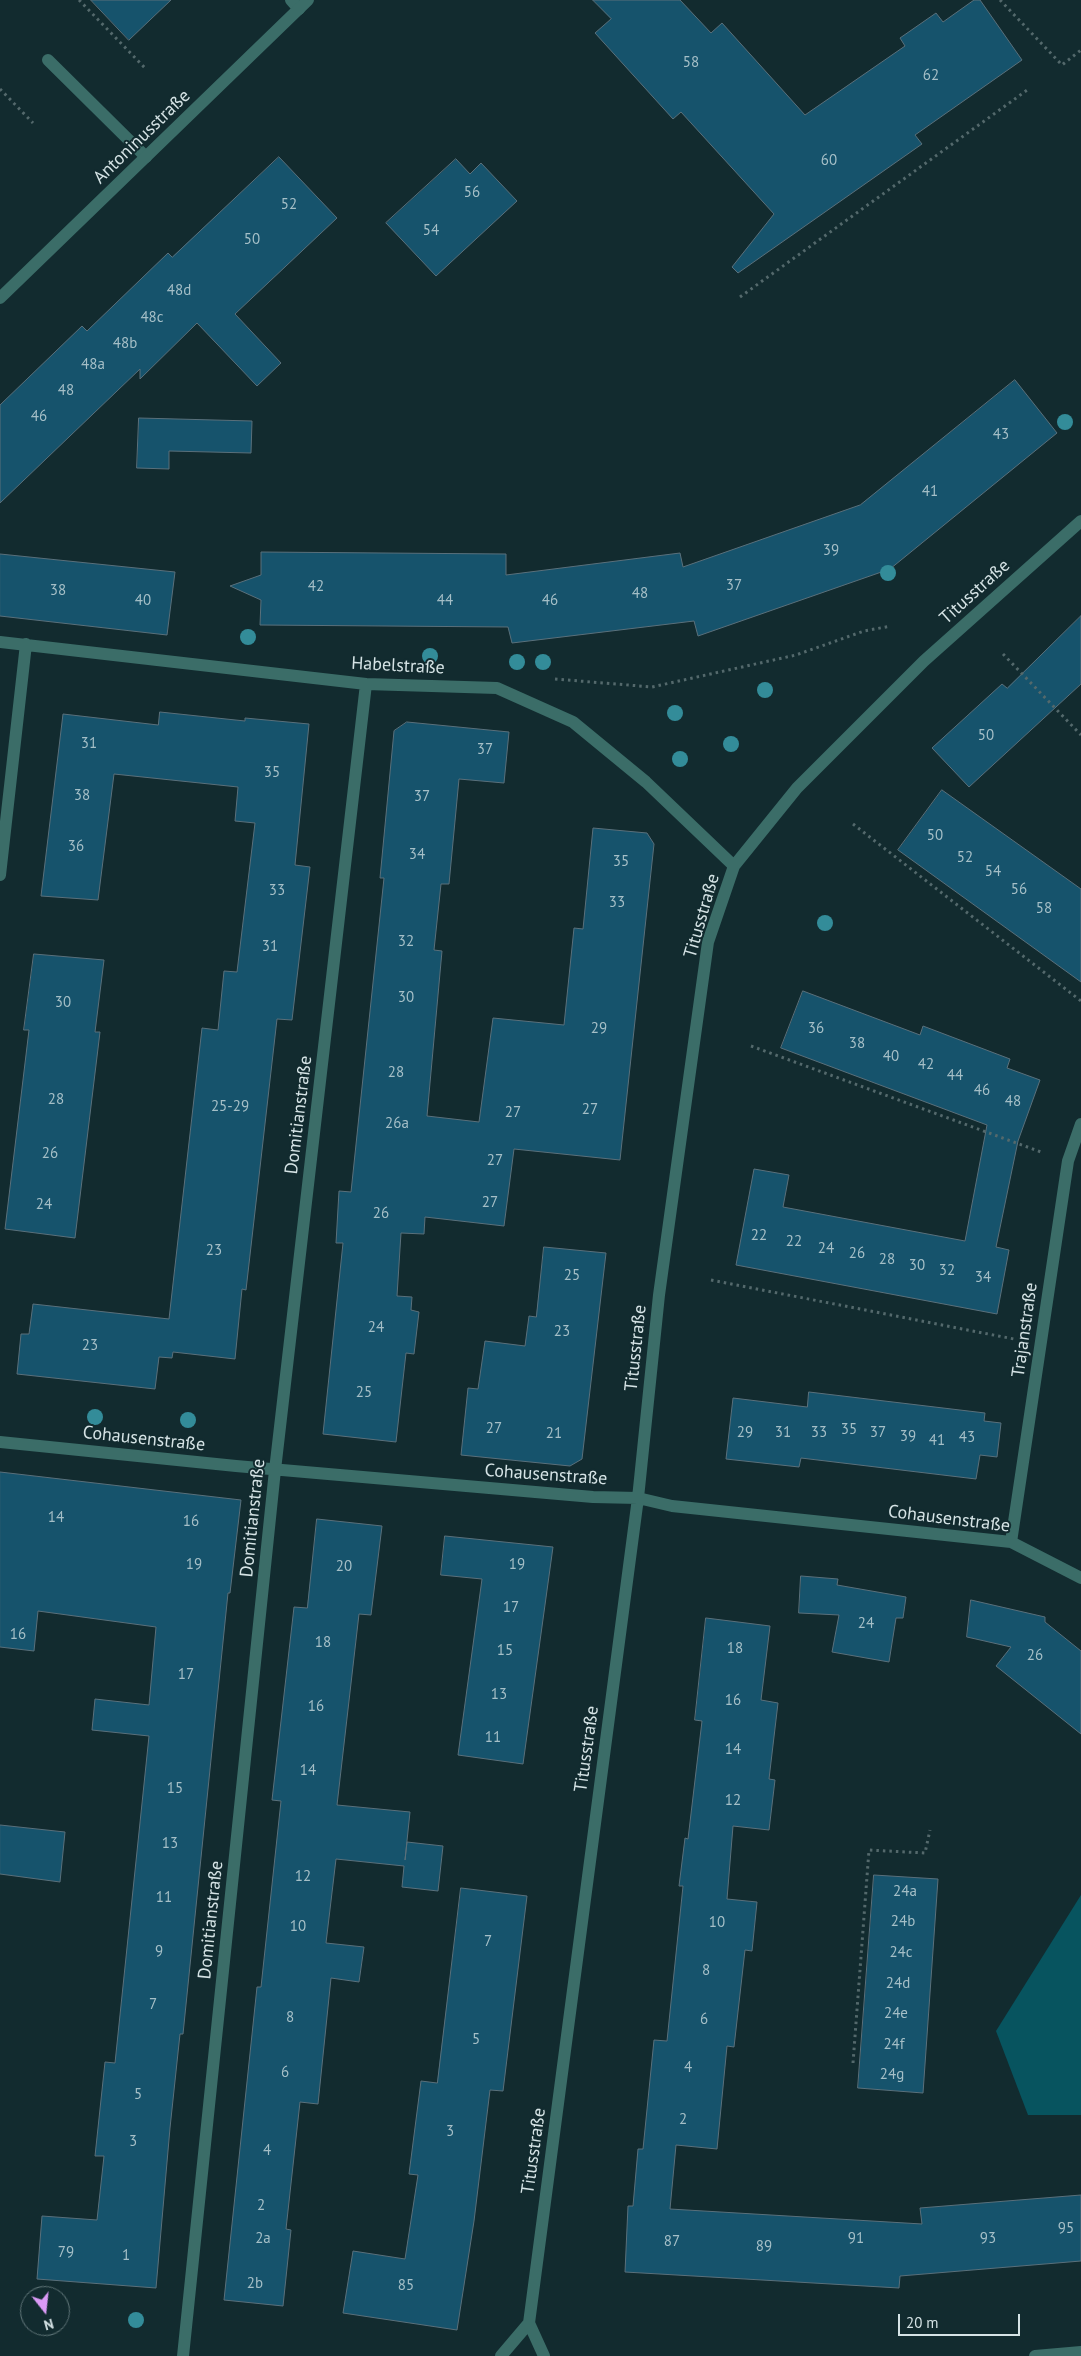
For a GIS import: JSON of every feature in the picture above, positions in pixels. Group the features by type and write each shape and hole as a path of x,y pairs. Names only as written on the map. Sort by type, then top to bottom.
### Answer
{"street":[{"name":"Antoninusstraße","path":"0,298 146,157 299,3"},
{"path":"48,60 146,157"},
{"name":"Titusstraße","path":"529,2323 638,1498 659,1295 708,942 734,866 798,788 917,668 1081,522"},
{"name":"Habelstraße","path":"0,642 366,684 497,688 573,722 646,782 734,866"},
{"path":"0,875 26,644"},
{"name":"Domitianstraße","path":"182,2356 276,1470 366,684"},
{"name":"Trajanstraße","path":"1011,1542 1068,1161 1081,1124"},
{"name":"Cohausenstraße","path":"0,1442 276,1470 593,1497 638,1498 672,1506 1011,1542 1081,1578"},
{"path":"501,2356 529,2323 544,2356"},
{"path":"1036,2356 1081,2352"}],"path":[{"path":"79,0 146,68"},
{"path":"1000,0 1062,64 1081,50"},
{"path":"740,298 1030,88"},
{"path":"0,89 33,123"},
{"path":"555,679 652,686 796,655 864,631 891,626"},
{"path":"1003,654 1081,735"},
{"path":"852,824 1081,1002"},
{"path":"751,1046 1044,1153"},
{"path":"711,1280 1019,1340"},
{"path":"853,2062 869,1850 925,1853 930,1830"}],"shaded area":[{"path":"1081,1895 1081,2115 1028,2115 996,2031"}],"building":[{"path":"91,0 171,0 129,40"},
{"path":"593,0 680,0 711,33 722,23 805,115 905,46 900,38 936,13 943,22 974,0 980,0 1022,60 915,135 922,144 738,273 732,267 774,214 681,112 673,119 595,33 611,19"},
{"path":"279,157 337,218 235,314 281,363 257,386 197,323 140,379 140,369 0,503 0,405 82,326 87,331 168,253 172,257"},
{"path":"456,159 470,174 481,163 517,201 436,276 386,223"},
{"path":"1015,380 1057,433 890,569 698,636 694,621 512,643 508,627 260,625 261,600 230,586 261,575 261,552 506,554 506,575 680,553 683,567 860,505"},
{"path":"139,418 252,421 251,453 169,451 169,469 137,468"},
{"path":"0,554 175,572 167,635 0,616"},
{"path":"1081,616 1081,684 969,787 932,748 1002,684 1007,688"},
{"path":"160,712 245,721 245,718 309,724 295,865 310,867 292,1020 277,1019 246,1290 242,1289 235,1359 173,1352 172,1358 159,1357 155,1389 17,1374 21,1334 29,1334 33,1304 169,1319 202,1028 218,1030 224,971 237,972 255,823 235,821 238,787 114,774 98,900 41,896 63,714 158,725"},
{"path":"407,722 509,732 504,783 459,779 449,884 441,884 434,950 442,951 427,1116 479,1122 493,1018 564,1025 574,928 583,929 593,828 647,833 654,844 620,1160 514,1149 504,1226 425,1217 424,1234 401,1233 397,1296 412,1297 411,1310 419,1312 414,1354 406,1353 396,1442 323,1434 343,1243 336,1243 339,1191 351,1192 384,878 380,878 394,731"},
{"path":"942,790 1081,889 1081,982 898,850"},
{"path":"34,954 104,960 95,1032 100,1032 75,1238 5,1229 29,1030 24,1030"},
{"path":"803,991 920,1035 923,1026 1010,1059 1007,1068 1040,1080 1018,1141 996,1247 1009,1250 997,1314 736,1265 754,1169 789,1175 783,1207 965,1241 987,1125 781,1048"},
{"path":"544,1247 606,1253 582,1459 570,1466 461,1455 468,1388 478,1389 485,1341 525,1346 529,1316 536,1317"},
{"path":"809,1392 985,1413 984,1421 1001,1423 997,1457 980,1455 976,1479 801,1458 799,1467 726,1459 733,1398 807,1407"},
{"path":"0,1472 241,1500 230,1593 228,1593 183,2034 180,2034 156,2288 37,2279 42,2216 97,2220 104,2156 95,2156 105,2062 115,2063 149,1736 92,1730 95,1699 149,1705 156,1627 38,1611 34,1651 0,1647"},
{"path":"317,1519 382,1526 371,1615 359,1614 337,1805 410,1812 405,1860 407,1842 443,1846 438,1891 402,1887 404,1866 336,1859 326,1943 364,1947 359,1982 331,1978 318,2104 300,2102 286,2229 291,2230 283,2306 224,2300 257,1987 261,1987 281,1801 272,1800 294,1607 307,1608"},
{"path":"445,1536 553,1547 523,1764 458,1755 482,1579 441,1575"},
{"path":"801,1576 838,1579 837,1585 906,1597 903,1618 896,1618 889,1662 832,1652 839,1615 799,1613"},
{"path":"971,1600 1045,1617 1045,1622 1081,1651 1081,1734 996,1666 1011,1647 967,1637"},
{"path":"706,1618 770,1626 761,1700 778,1703 769,1779 775,1780 769,1830 733,1826 727,1899 757,1902 752,1951 745,1950 734,2047 727,2046 717,2149 676,2145 670,2209 922,2224 920,2208 1081,2195 1081,2261 900,2276 899,2288 625,2272 628,2206 633,2206 638,2149 643,2149 654,2040 667,2041 683,1886 679,1886 685,1838 688,1839 702,1721 695,1720"},
{"path":"0,1825 65,1832 60,1882 0,1874"},
{"path":"874,1875 938,1879 923,2093 858,2088"},
{"path":"461,1888 527,1896 503,2091 490,2090 474,2221 457,2330 343,2313 353,2251 405,2259 418,2175 409,2174 421,2081 437,2083"}]}
